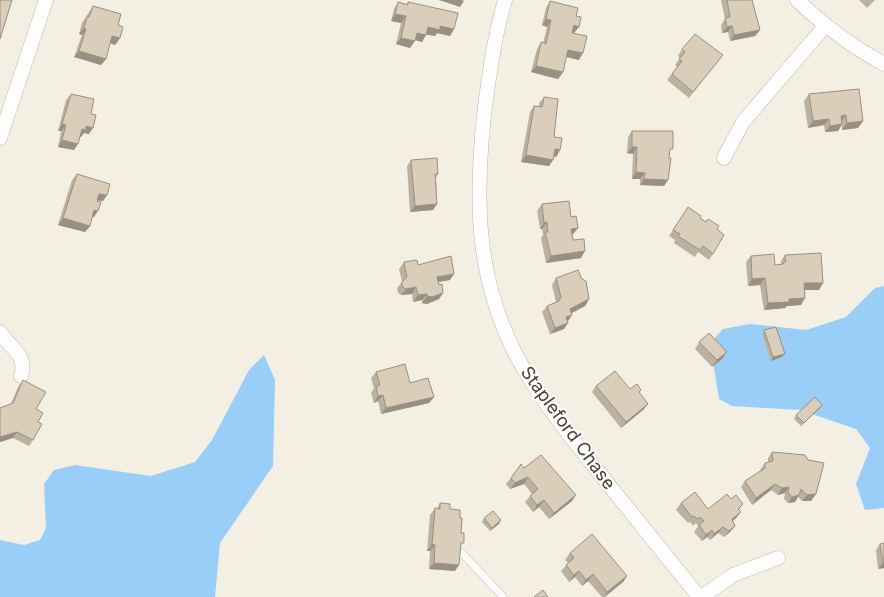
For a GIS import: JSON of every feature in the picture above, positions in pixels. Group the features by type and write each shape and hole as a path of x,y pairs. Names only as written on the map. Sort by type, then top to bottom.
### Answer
{"street":[{"path":"0,138 46,0"},
{"name":"Stapleford Chase","path":"505,0 495,32 479,165 478,207 482,249 492,294 501,320 530,380 564,428 700,597"},
{"path":"798,0 826,26 858,50 884,64"},
{"path":"724,158 743,122 826,26"},
{"path":"0,332 20,355 22,364 21,376"},
{"path":"700,597 733,575 778,558"}],"lane":[{"path":"462,553 504,597"}],"water":[{"path":"884,286 884,508 865,510 856,484 870,448 856,429 800,410 732,406 719,399 710,343 723,329 750,324 806,330 846,317 875,288"},
{"path":"264,355 275,380 273,466 220,543 215,597 0,597 0,540 24,545 40,540 46,528 44,484 54,470 75,465 151,476 195,462 212,440 249,370"}],"building":[{"path":"0,0 12,0 0,39"},
{"path":"727,0 752,0 760,30 734,35 732,26 727,27 725,18 730,17"},
{"path":"550,1 578,8 576,16 581,17 579,27 574,25 572,33 587,36 583,53 568,50 563,72 536,66 541,42 546,44 551,20 546,19"},
{"path":"398,2 408,5 408,2 458,13 454,29 440,26 440,30 428,27 426,35 417,33 415,41 401,38 406,16 395,14"},
{"path":"93,6 121,14 118,25 123,27 120,38 112,36 106,59 79,51 86,29 84,28 87,17 89,17"},
{"path":"695,34 723,55 693,92 672,74 682,61 679,59 685,52 682,49"},
{"path":"859,89 863,121 847,123 846,115 841,116 842,124 830,126 829,119 813,121 809,94"},
{"path":"71,94 94,99 91,114 96,115 93,128 86,126 86,130 82,129 78,144 62,140 66,125 62,124"},
{"path":"544,97 558,99 554,137 562,138 560,150 555,149 553,160 526,155 534,106 542,107"},
{"path":"632,131 673,131 673,149 670,149 669,158 671,158 668,180 644,179 645,173 636,172 637,147 632,147"},
{"path":"437,158 438,174 435,174 437,204 415,206 411,160"},
{"path":"77,174 110,184 107,195 99,194 97,201 101,202 98,211 94,210 90,226 63,218"},
{"path":"569,201 571,217 576,216 578,228 571,229 573,240 584,239 585,251 551,256 545,232 548,232 547,222 544,223 542,204"},
{"path":"688,207 706,222 708,219 719,226 717,229 724,235 713,254 703,246 700,250 678,236 680,234 673,230"},
{"path":"821,253 823,283 804,283 805,298 789,299 789,302 768,303 765,278 752,279 751,256 774,254 775,265 783,264 786,261 785,255"},
{"path":"451,256 454,274 437,277 439,285 442,284 443,293 432,297 427,296 427,294 418,295 416,287 406,289 402,287 402,282 407,277 404,262 417,260 418,265"},
{"path":"578,270 582,279 586,281 589,299 570,309 572,315 566,317 568,323 555,328 547,306 559,301 561,297 556,278"},
{"path":"776,327 785,354 773,357 764,330"},
{"path":"709,333 727,352 717,360 699,342"},
{"path":"405,364 410,383 428,378 434,397 386,408 383,395 378,396 376,387 380,385 376,372"},
{"path":"615,371 630,389 637,384 641,390 639,392 648,404 626,422 596,386"},
{"path":"23,380 46,392 36,409 43,413 38,422 42,424 33,440 17,432 0,437 0,408 13,403"},
{"path":"815,397 822,405 804,423 796,415"},
{"path":"772,452 805,455 808,460 824,463 816,494 807,495 801,489 799,495 792,497 788,492 789,487 782,488 775,484 756,498 745,481 765,468 765,463 773,461"},
{"path":"541,455 576,495 554,513 544,500 537,505 530,496 538,489 528,477 515,483 511,478 521,464 524,468"},
{"path":"695,492 708,509 727,494 731,499 736,495 743,504 738,509 741,512 732,519 735,526 729,531 723,527 714,534 712,530 706,535 699,525 704,521 700,517 697,519 694,516 692,517 681,503"},
{"path":"440,503 450,504 450,509 460,510 460,518 462,518 461,533 464,533 464,543 461,543 459,565 434,563 435,545 432,544 435,508 440,509"},
{"path":"493,511 501,520 492,528 484,518"},
{"path":"592,534 627,576 607,592 593,574 586,580 579,571 574,575 566,565 574,558 570,553"},
{"path":"884,543 884,563 883,563 880,544"},
{"path":"543,590 548,597 534,597"}]}
